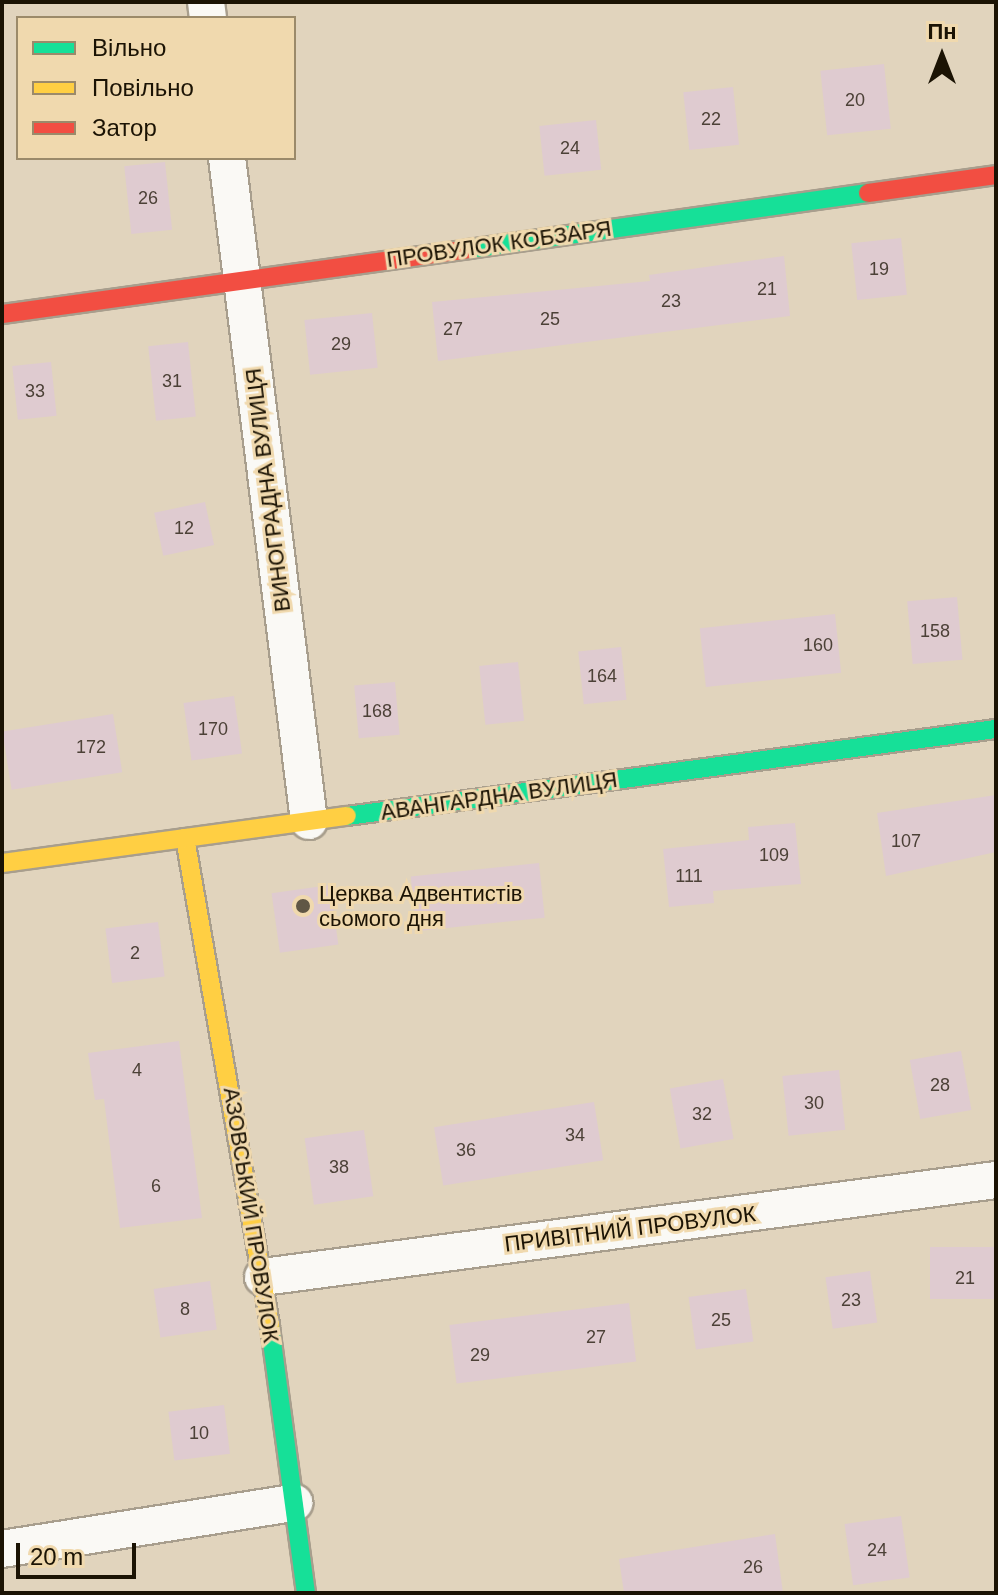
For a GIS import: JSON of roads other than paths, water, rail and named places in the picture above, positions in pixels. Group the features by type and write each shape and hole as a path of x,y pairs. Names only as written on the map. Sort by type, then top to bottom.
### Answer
{"street":[{"name":"ВИНОГРАДНА ВУЛИЦЯ","path":"227,160 309,821"},
{"name":"ПРОВУЛОК КОБЗАРЯ","path":"2,314 996,175"},
{"name":"АВАНГАРДНА ВУЛИЦЯ","path":"2,863 996,729"},
{"name":"АЗОВСЬКИЙ ПРОВУЛОК","path":"185,838 263,1277 306,1593"},
{"name":"ПРИВІТНИЙ ПРОВУЛОК","path":"263,1277 996,1180"},
{"path":"2,1549 294,1503"}],"place":[{"name":"Церква Адвентистів сьомого дня","path":"303,906"}]}
